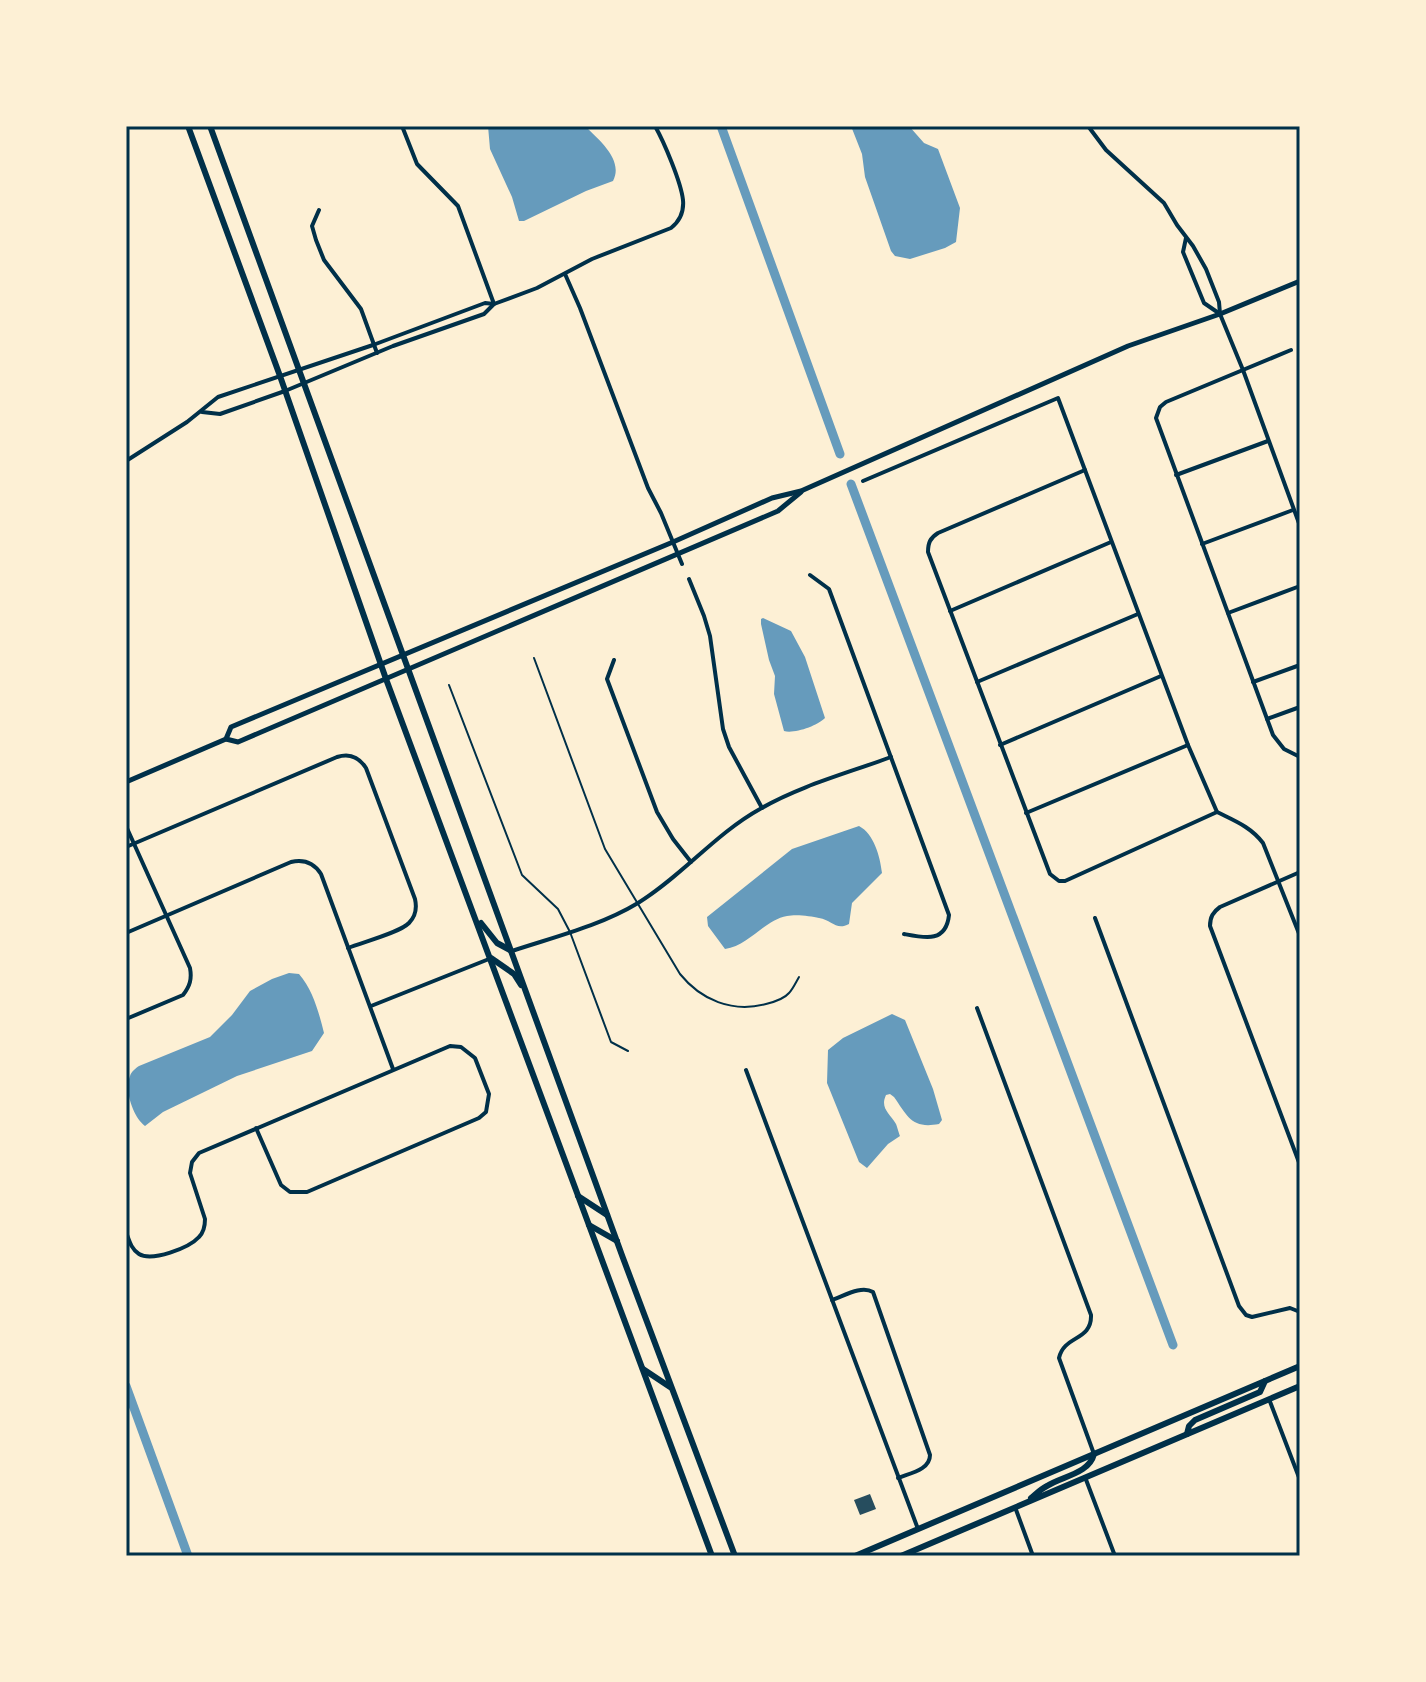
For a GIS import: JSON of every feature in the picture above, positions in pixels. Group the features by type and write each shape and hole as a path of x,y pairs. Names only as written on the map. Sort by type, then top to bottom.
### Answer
{"main road":[{"path":"188,126 386,679 712,1556"},
{"path":"210,126 607,1215 735,1556"},
{"path":"474,914 497,943 512,951"},
{"path":"491,958 514,974 528,995"},
{"path":"578,1196 607,1215"},
{"path":"589,1225 617,1241"},
{"path":"855,1556 1300,1366"},
{"path":"643,1369 672,1388"},
{"path":"1187,1434 1195,1420 1260,1392 1265,1381"},
{"path":"901,1556 1300,1386"},
{"path":"1025,1503 1048,1485 1084,1468 1092,1461 1094,1454"}],"street":[{"path":"402,126 417,164 458,206 494,304"},
{"path":"202,412 220,414 484,314 494,304 537,288 592,259 671,228 683,210 683,197 655,126"},
{"path":"1088,126 1106,150 1164,203 1206,269 1300,526"},
{"path":"319,210 312,226 324,260 361,309 377,353"},
{"path":"1186,238 1183,252 1204,303 1220,314"},
{"path":"565,274 648,488 682,564"},
{"path":"226,739 231,727 772,498 801,491 1128,346 1220,314 1300,281"},
{"path":"126,461 202,412 218,397 373,345 485,303 494,304"},
{"path":"1291,350 1166,402 1160,407 1156,418 1273,735 1280,745 1300,757"},
{"path":"863,481 1058,398 1161,676 1217,812 1244,825 1266,848 1300,936"},
{"path":"1176,475 1268,441"},
{"path":"1085,470 938,533 930,541 928,552 1026,813 1050,874 1059,881 1071,880 1217,812"},
{"path":"126,782 226,739 238,742 778,511 801,491"},
{"path":"1202,544 1294,510"},
{"path":"950,611 1111,542"},
{"path":"810,575 829,589 949,915 943,931 927,939 904,934"},
{"path":"689,579 710,636 723,729 729,747 762,808"},
{"path":"1228,613 1300,586"},
{"path":"977,682 1138,614"},
{"path":"614,660 607,679 657,812 691,862"},
{"path":"1253,682 1300,665"},
{"path":"1000,745 1161,676"},
{"path":"1267,719 1300,707"},
{"path":"1026,813 1188,745"},
{"path":"126,847 342,755 359,759 366,768 415,899 416,910 411,921 402,928 348,948"},
{"path":"512,951 619,913 637,903 762,808 891,757"},
{"path":"126,826 192,977 183,995 126,1019"},
{"path":"126,933 291,862 303,861 313,865 321,874 393,1069"},
{"path":"1300,872 1220,907 1212,914 1210,926 1300,1165"},
{"path":"1095,918 1239,1306 1252,1317 1290,1308 1300,1312"},
{"path":"370,1007 491,958"},
{"path":"977,1008 1091,1315 1092,1321 1087,1331 1062,1348 1059,1358 1094,1454"},
{"path":"126,1232 133,1248 147,1257 159,1256 197,1239 204,1230 205,1219 190,1173 192,1162 199,1153 256,1128 393,1069 450,1046 461,1047 475,1058 489,1094 486,1112 479,1118 307,1192 290,1192 281,1185 256,1128"},
{"path":"746,1070 918,1529"},
{"path":"832,1300 862,1289 873,1292 930,1455 927,1466 898,1478"},
{"path":"1269,1399 1300,1480"},
{"path":"1085,1477 1115,1556"},
{"path":"1015,1507 1033,1556"}],"lane":[{"path":"534,658 605,849 680,974 707,998 743,1007 762,1005 788,996 799,977"},
{"path":"449,685 522,875 558,909 570,932 611,1042 628,1051"}],"water":[{"path":"488,126 585,126 613,158 616,173 613,181 519,221 512,197 490,149"},
{"path":"851,126 909,126 924,143 938,149 960,208 956,242 910,259 895,256 865,177 862,154"},
{"path":"763,618 791,631 805,657 825,718 817,724 784,731 774,694 775,676 761,624"},
{"path":"859,826 872,840 882,873 852,903 849,924 841,926 816,917 787,916 771,922 742,943 725,949 708,926 707,917 792,849"},
{"path":"289,973 299,974 304,980 320,1018 324,1033 312,1051 237,1076 163,1112 145,1126 133,1110 129,1096 128,1082 134,1070 210,1037 250,991"},
{"path":"892,1014 905,1020 942,1120 939,1124 917,1123 907,1116 894,1097 886,1095 885,1107 900,1136 888,1144 867,1168 859,1162 827,1083 828,1050 843,1038"}],"building":[{"path":"870,1494 876,1509 860,1515 854,1500"}],"waterway":[{"path":"721,126 840,454"},
{"path":"851,484 1173,1345"},
{"path":"126,1386 188,1556"}]}
